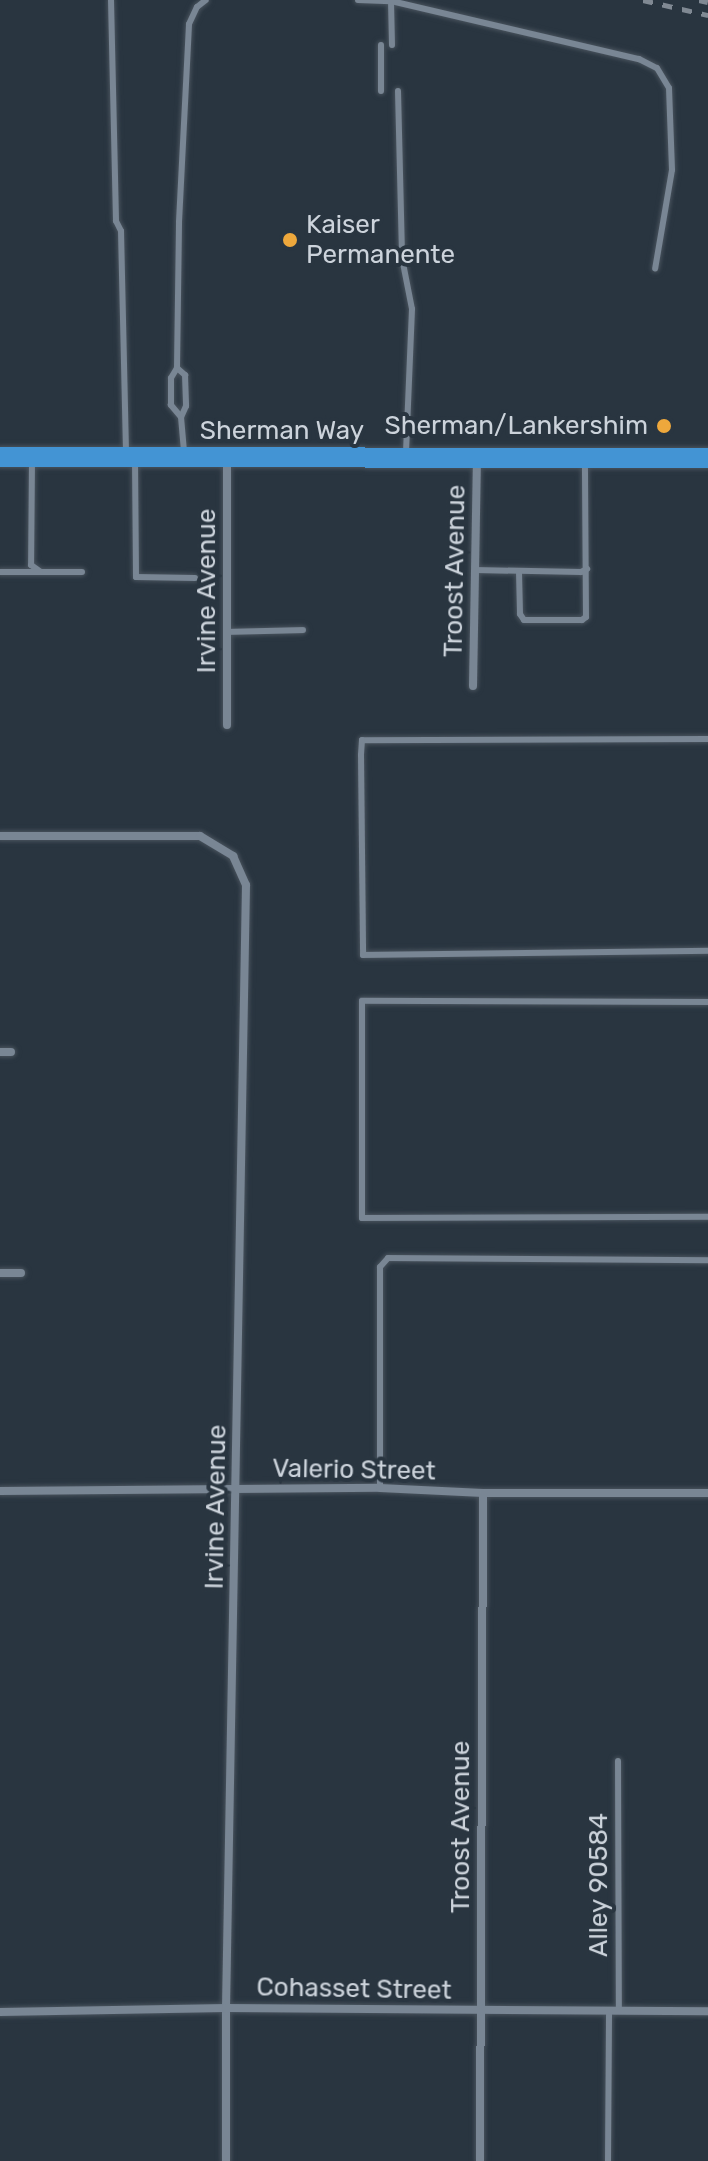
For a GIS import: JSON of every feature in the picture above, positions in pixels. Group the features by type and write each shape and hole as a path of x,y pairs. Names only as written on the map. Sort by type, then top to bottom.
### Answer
{"main road":[{"name":"Sherman Way","path":"0,457 708,458"}],"street":[{"name":"Irvine Avenue","path":"227,457 227,725"},
{"name":"Troost Avenue","path":"473,686 477,457"},
{"name":"Irvine Avenue","path":"0,836 200,836 233,856 246,885 226,2161"},
{"path":"0,1052 11,1052"},
{"path":"0,1273 21,1273"},
{"name":"Valerio Street","path":"0,1491 380,1488 483,1493 708,1493"},
{"name":"Troost Avenue","path":"480,2161 483,1493"},
{"name":"Cohasset Street","path":"0,2012 226,2008 708,2011"}],"lane":[{"path":"111,0 116,221 121,231 136,577 195,578"},
{"path":"181,417 171,405 171,378 177,368 179,222 189,24 197,7 206,0"},
{"path":"358,0 391,1 639,59 657,68 669,88 672,170 655,269"},
{"path":"391,1 392,45"},
{"path":"381,45 381,91"},
{"path":"398,91 402,258 412,309 405,417 406,457"},
{"path":"177,368 185,375 186,406 181,417 184,457"},
{"path":"32,457 30,558 31,565 41,572"},
{"path":"519,572 520,614 524,620 582,620 587,613 585,458"},
{"path":"475,570 587,569"},
{"path":"0,572 82,572"},
{"path":"227,632 303,630"},
{"path":"708,739 362,740 361,947 363,955 708,951"},
{"path":"708,1002 362,1001 362,1218 708,1217"},
{"path":"380,1488 380,1267 388,1258 708,1260"},
{"name":"Alley 90584","path":"618,1761 619,2010"},
{"path":"608,2161 609,2010"}],"railway":[{"path":"643,0 708,15"},
{"path":"699,0 708,2"}],"place":[{"name":"Kaiser Permanente","path":"290,240"},
{"name":"Sherman/Lankershim","path":"664,426"}]}
